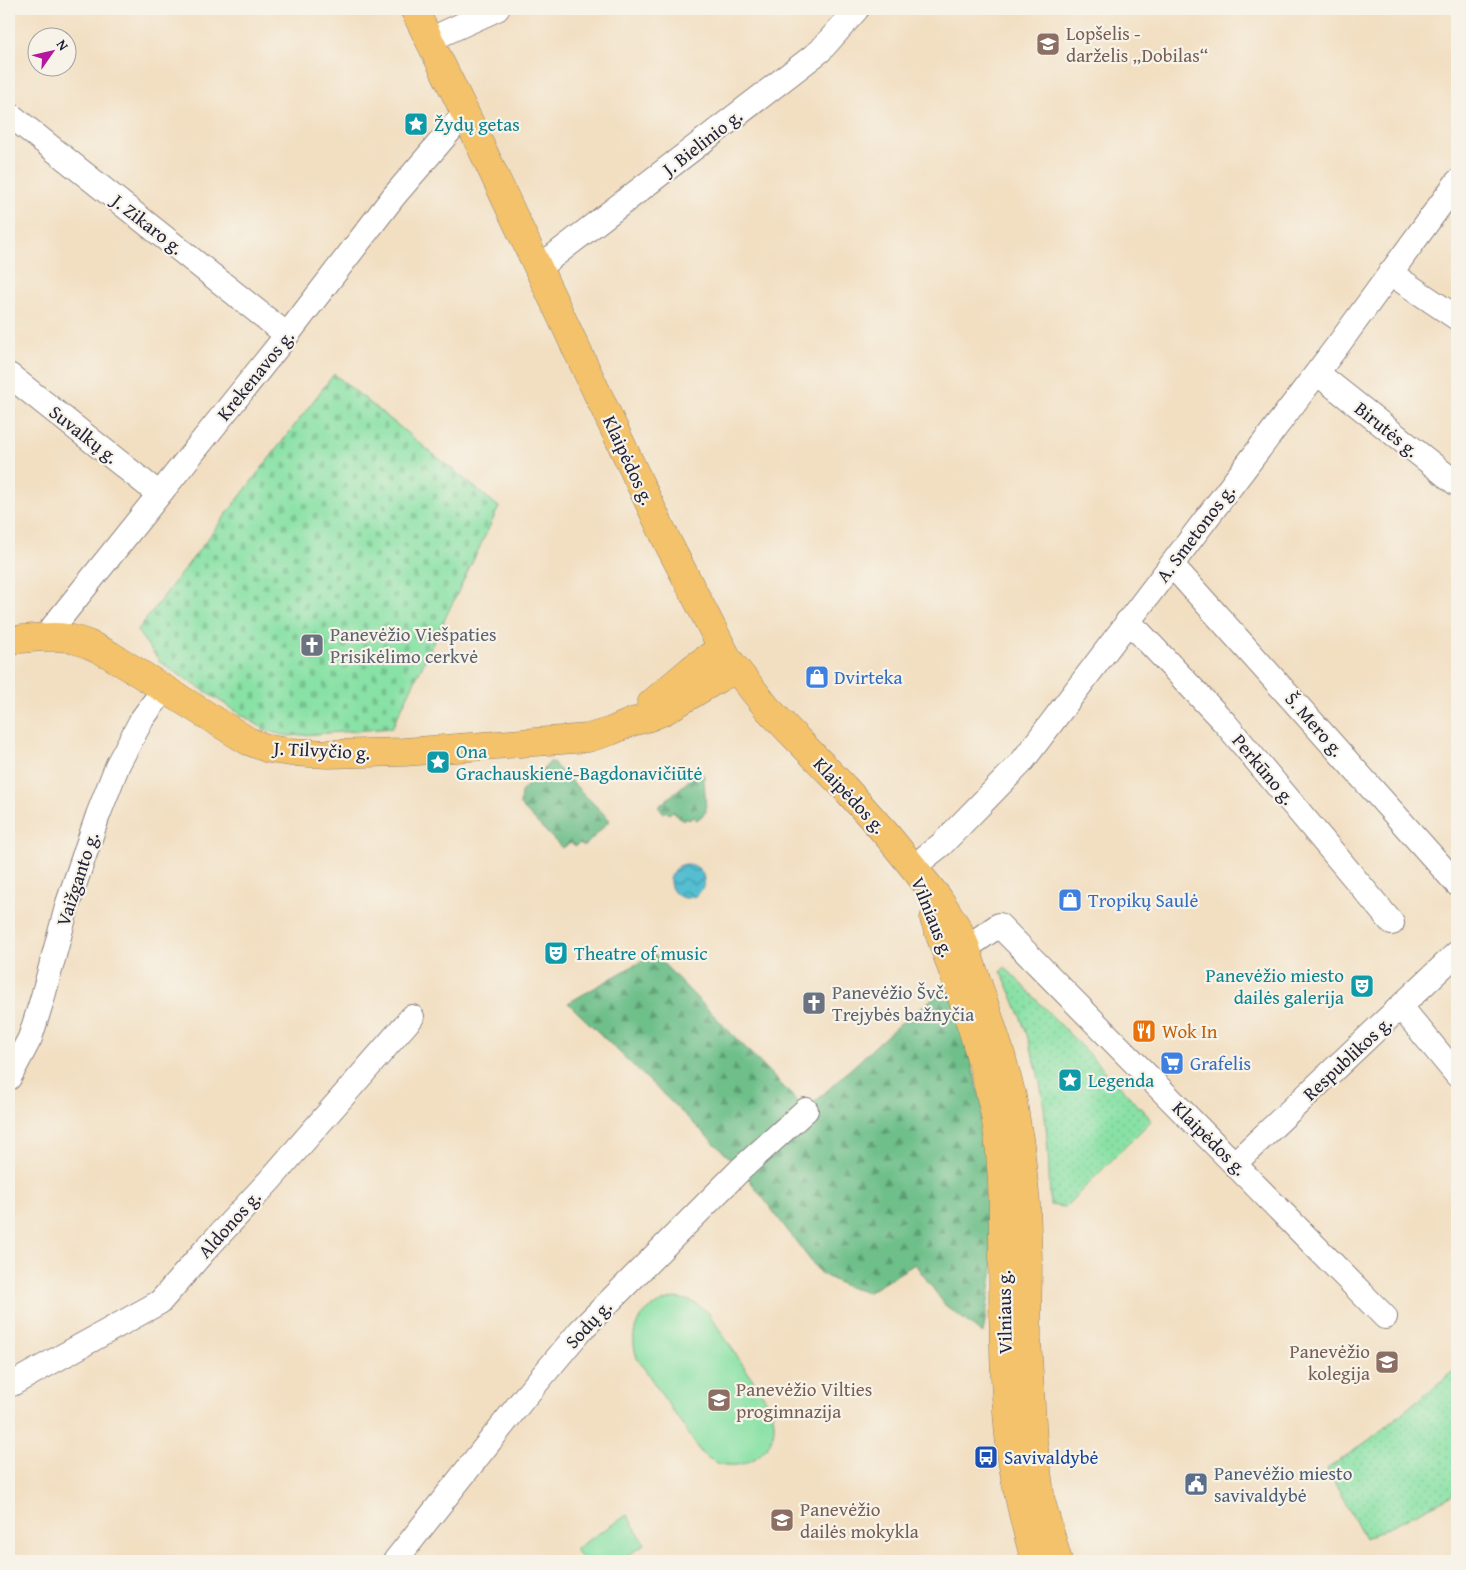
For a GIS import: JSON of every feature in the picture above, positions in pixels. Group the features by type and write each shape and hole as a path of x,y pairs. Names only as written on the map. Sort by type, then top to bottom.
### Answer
{"main road":[{"name":"Klaipėdos g.","path":"414,9 668,543 729,659 768,709 844,787 913,867"},
{"name":"J. Tilvyčio g.","path":"9,640 45,637 68,638 91,645 248,741 269,750 328,754 404,752 588,738 612,731 632,722 692,669 729,659"},
{"name":"Vilniaus g.","path":"913,867 927,899 986,1004 1012,1096 1020,1145 1026,1203 1028,1259 1027,1339 1033,1442 1041,1501 1058,1561"},
{"name":"Vilniaus g.","path":"958,952 1000,1144 1004,1357 1009,1435 1017,1487 1035,1561"}],"street":[{"path":"430,40 497,9"},
{"name":"J. Bielinio g.","path":"538,268 820,51 858,9"},
{"name":"Krekenavos g.","path":"45,637 287,335 394,196 465,113"},
{"name":"J. Zikaro g.","path":"9,114 287,335"},
{"name":"A. Smetonos g.","path":"913,867 942,844 1021,763 1317,373 1457,182"},
{"path":"1390,273 1457,318"},
{"name":"Birutės g.","path":"1317,373 1457,484"},
{"name":"Suvalkų g.","path":"9,375 159,494"},
{"name":"Š. Mero g.","path":"1172,565 1457,884"},
{"name":"Perkūno g.","path":"1127,622 1140,633 1225,722 1392,924"},
{"name":"Vaižganto g.","path":"9,1078 30,1038 68,903 98,815 118,764 142,719 164,689"},
{"name":"Klaipėdos g.","path":"958,952 999,925 1385,1318"},
{"name":"Respublikos g.","path":"1235,1164 1457,952"},
{"path":"1401,1007 1457,1076"},
{"name":"Aldonos g.","path":"9,1384 160,1302 412,1018"},
{"name":"Sodų g.","path":"395,1561 524,1398 580,1331 741,1169 806,1110"}],"green space":[{"path":"334,374 499,507 392,728 289,736 264,729 161,663 137,631"},
{"path":"551,761 610,820 585,846 579,843 576,846 571,843 562,848 520,805 521,792"},
{"path":"700,771 704,776 706,812 697,820 693,817 689,820 686,817 683,820 673,811 669,814 666,811 664,813 658,807"},
{"path":"654,954 806,1110 895,1028 952,983 985,1117 993,1269 983,1334 945,1305 915,1264 867,1293 843,1285 820,1273 741,1169 568,1003"},
{"path":"1005,967 1152,1120 1065,1207 1050,1205 1049,1163 1042,1094 1026,1031 1001,971"},
{"path":"675,1298 691,1301 707,1311 771,1407 774,1432 771,1441 760,1455 753,1460 736,1465 724,1465 702,1454 637,1358 634,1335 640,1318 654,1306"},
{"path":"1457,1368 1457,1493 1365,1539 1327,1469 1369,1440"},
{"path":"627,1515 645,1544 619,1561 583,1561 575,1549"}],"water":[{"path":"687,864 699,869 704,881 699,893 687,898 675,893 670,881 675,869"}],"place":[{"name":"Lopšelis - darželis „Dobilas“","path":"1048,44"},
{"name":"Žydų getas","path":"416,124"},
{"name":"Panevėžio Viešpaties Prisikėlimo cerkvė","path":"312,645"},
{"name":"Dvirteka","path":"817,677"},
{"name":"Ona Grachauskienė-Bagdonavičiūtė","path":"438,762"},
{"name":"Tropikų Saulė","path":"1070,900"},
{"name":"Theatre of music","path":"556,953"},
{"name":"Panevėžio miesto dailės galerija","path":"1362,986"},
{"name":"Panevėžio Švč. Trejybės bažnyčia","path":"814,1003"},
{"name":"Wok In","path":"1144,1031"},
{"name":"Grafelis","path":"1172,1063"},
{"name":"Legenda","path":"1070,1080"},
{"name":"Panevėžio kolegija","path":"1387,1362"},
{"name":"Panevėžio Vilties progimnazija","path":"719,1400"},
{"name":"Savivaldybė","path":"986,1457"},
{"name":"Panevėžio miesto savivaldybė","path":"1196,1484"},
{"name":"Panevėžio dailės mokykla","path":"782,1520"}]}
